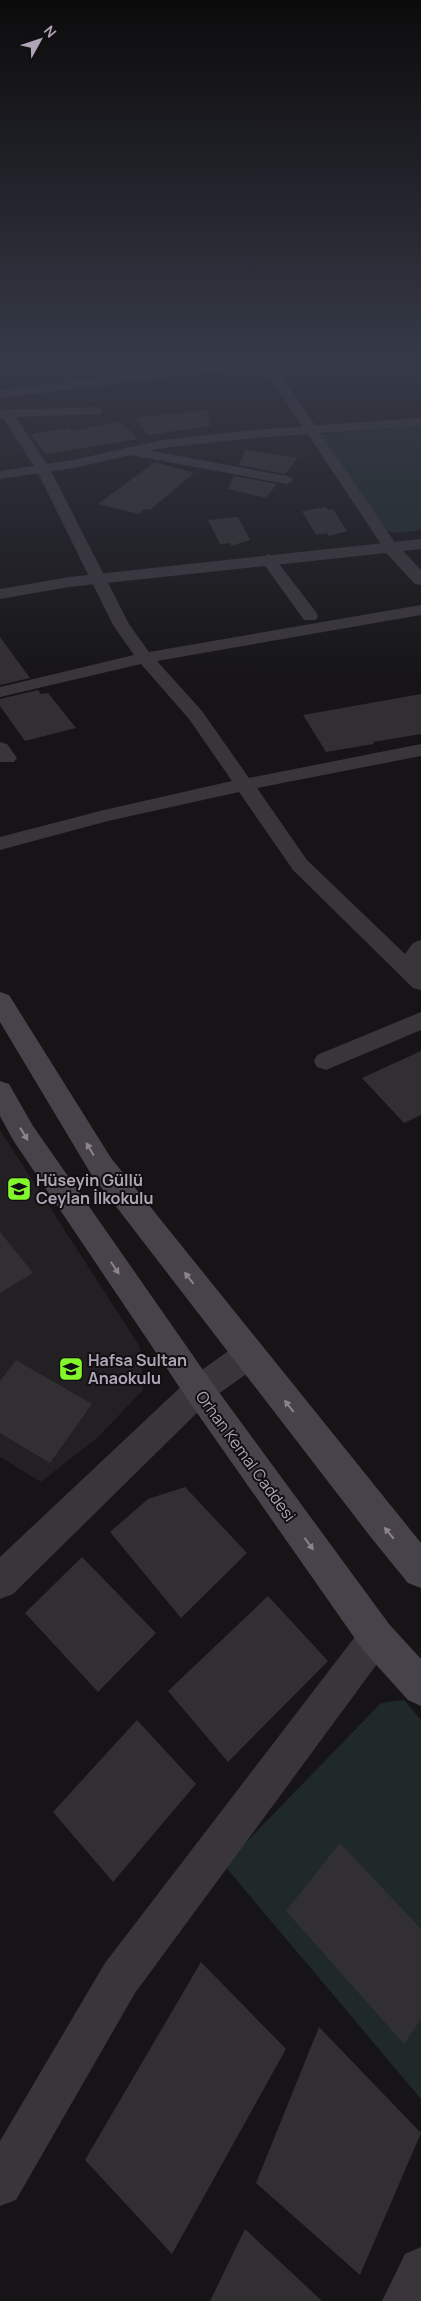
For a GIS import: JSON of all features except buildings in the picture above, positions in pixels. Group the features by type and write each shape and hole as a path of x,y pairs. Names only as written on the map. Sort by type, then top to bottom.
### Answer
{"main road":[{"path":"0,1001 101,1166 385,1528 421,1570"},
{"name":"Orhan Kemal Caddesi","path":"0,1091 23,1133 198,1390 376,1637 421,1687"}],"street":[{"path":"0,475 51,466"},
{"path":"213,466 287,480"},
{"path":"337,466 390,547 421,580"},
{"path":"43,468 96,579 121,625 145,658 196,715 300,865 414,976"},
{"path":"0,594 96,579 421,544"},
{"path":"268,559 310,616"},
{"path":"0,692 145,658 421,610"},
{"path":"0,844 71,823 244,785 421,750"},
{"path":"414,976 421,948"},
{"path":"326,1061 421,1020"},
{"path":"0,1581 198,1390 249,1354"},
{"path":"0,2184 120,1978 376,1637"},
{"path":"406,2301 421,2270"}],"shaded area":[{"path":"340,466 421,466 421,530 399,533 385,531"},
{"name":"Hafsa Sultan Anaokulu","path":"0,1130 140,1347 143,1390 98,1437 41,1482 0,1457"},
{"path":"404,1700 421,1720 421,2099 224,1865 381,1703"}],"place":[{"name":"Hüseyin Güllü Ceylan İlkokulu","path":"19,1189"},
{"name":"Hafsa Sultan Anaokulu","path":"71,1369"}]}
